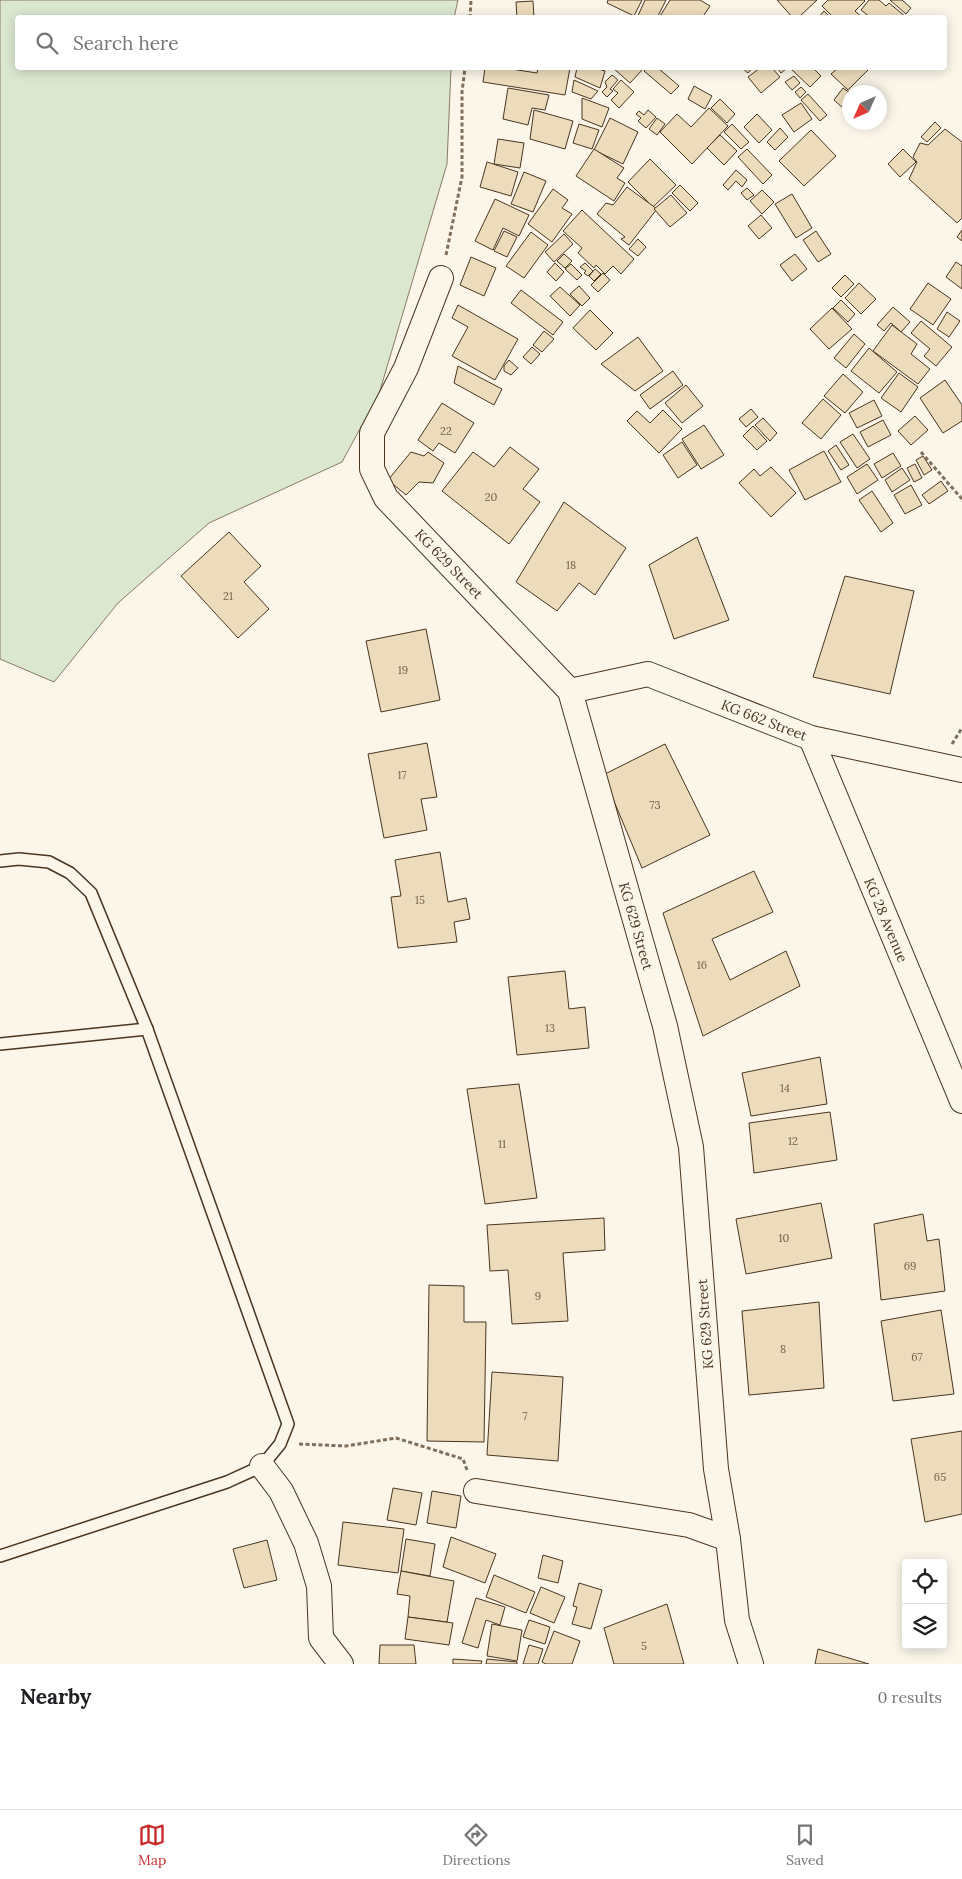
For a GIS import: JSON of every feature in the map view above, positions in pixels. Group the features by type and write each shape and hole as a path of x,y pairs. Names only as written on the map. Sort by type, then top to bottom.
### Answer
{"street":[{"name":"KG 629 Street","path":"441,278 406,368 372,433 372,469 386,498 570,692 665,1026 691,1147 716,1469 728,1540 737,1620 751,1664"},
{"name":"KG 662 Street","path":"570,692 648,674 810,738 962,770"},
{"name":"KG 28 Avenue","path":"810,738 962,1101"},
{"path":"262,1466 281,1491 306,1543 320,1586 321,1638 341,1664"},
{"path":"476,1491 689,1526 728,1540"}],"lane":[{"path":"0,861 49,862 70,872 91,893 147,1029 288,1424 280,1444 262,1466 227,1482 0,1556"},
{"path":"0,1044 147,1029"}],"path":[{"path":"470,15 471,0"},
{"path":"441,278 462,177 464,70"},
{"path":"921,452 962,499 962,502"},
{"path":"280,1444 346,1446 396,1438 462,1459 476,1491"}],"green space":[{"path":"0,0 458,0 455,15 15,15 15,70 451,70 447,164 379,394 342,462 209,523 118,603 54,682 0,659"}],"building":[{"path":"608,0 642,0 634,15 607,3"},
{"path":"645,0 666,0 658,15 638,15"},
{"path":"670,0 700,0 710,6 704,15 661,15"},
{"path":"777,0 817,0 801,15 790,15"},
{"path":"828,0 865,1 855,11 860,15 831,15 822,6"},
{"path":"869,0 879,0 886,6 889,3 904,15 867,15 861,10"},
{"path":"890,0 902,0 911,8 906,14"},
{"path":"533,1 534,15 517,15 516,2"},
{"path":"485,70 518,70 537,73 538,70 570,70 565,95 483,82"},
{"path":"577,70 605,71 600,88 575,77"},
{"path":"615,70 642,70 630,83"},
{"path":"660,70 679,86 671,94 644,71"},
{"path":"757,70 774,70 780,77 761,93 748,77"},
{"path":"792,70 815,70 821,76 810,87"},
{"path":"836,70 868,70 853,85 843,85 831,74"},
{"path":"612,75 618,80 610,89 613,91 607,97 602,92 607,87 605,82"},
{"path":"794,76 800,83 792,90 785,82"},
{"path":"574,80 598,91 591,99 572,92"},
{"path":"621,80 634,92 619,108 611,100 618,93 613,89"},
{"path":"694,86 712,96 705,109 688,99"},
{"path":"801,87 806,92 800,98 795,92"},
{"path":"508,88 549,95 545,110 532,108 528,125 503,119"},
{"path":"842,89 842,107 834,100"},
{"path":"808,94 827,115 820,121 801,100"},
{"path":"582,98 609,108 602,127 582,119"},
{"path":"720,99 735,114 727,123 711,108"},
{"path":"801,103 812,119 794,132 782,115"},
{"path":"709,108 728,126 692,164 660,132 677,114 691,127"},
{"path":"534,110 573,121 565,149 530,139"},
{"path":"648,110 656,117 646,128 638,121 641,118 636,114 639,111 644,115"},
{"path":"757,114 772,130 759,143 744,127"},
{"path":"610,118 638,132 623,164 594,150"},
{"path":"657,118 665,124 657,135 649,129"},
{"path":"935,122 941,128 927,142 921,137"},
{"path":"579,124 599,130 592,149 573,143"},
{"path":"732,124 749,142 741,149 724,132"},
{"path":"780,128 788,137 775,150 767,142"},
{"path":"945,129 962,142 962,218 957,223 909,179 917,162 913,157 920,143 928,145"},
{"path":"811,130 836,156 804,186 779,161"},
{"path":"720,135 737,151 724,165 707,148"},
{"path":"498,139 524,143 520,168 494,164"},
{"path":"594,149 624,168 617,178 625,183 614,201 576,176"},
{"path":"747,149 772,175 763,184 738,157"},
{"path":"903,149 916,162 900,177 888,164"},
{"path":"650,159 676,185 653,207 628,182"},
{"path":"487,162 518,172 511,196 480,187"},
{"path":"736,170 747,180 742,187 736,181 728,190 723,185"},
{"path":"524,172 546,181 533,212 511,204"},
{"path":"680,185 698,203 690,211 672,193"},
{"path":"627,187 657,209 629,245 621,239 625,237 597,214 606,203 613,205"},
{"path":"747,188 754,195 747,200 741,193"},
{"path":"553,189 568,200 562,208 572,214 552,242 528,224"},
{"path":"762,190 774,202 762,214 750,201"},
{"path":"792,194 812,228 796,238 775,204"},
{"path":"671,195 687,213 670,227 654,209"},
{"path":"495,199 529,215 519,236 503,228 493,250 475,241"},
{"path":"582,210 634,259 621,274 613,266 605,274 596,265 594,268 578,253 582,248 563,231"},
{"path":"761,215 772,228 759,239 748,226"},
{"path":"962,230 962,241 957,237"},
{"path":"504,231 517,237 507,257 494,251"},
{"path":"816,231 831,254 818,262 803,240"},
{"path":"531,232 548,245 524,278 506,266"},
{"path":"564,234 573,244 554,262 545,252"},
{"path":"638,239 646,247 638,256 629,249"},
{"path":"564,254 572,261 565,268 557,261"},
{"path":"795,254 807,269 792,281 780,265"},
{"path":"471,257 496,268 484,296 460,285"},
{"path":"956,262 962,266 962,289 946,277"},
{"path":"555,263 564,272 556,281 547,272"},
{"path":"585,263 593,271 588,276 584,273 586,271 580,267"},
{"path":"571,264 582,275 577,280 565,269"},
{"path":"595,269 601,274 594,281 589,276"},
{"path":"603,273 610,280 598,292 591,285"},
{"path":"845,275 854,284 841,297 832,288"},
{"path":"859,283 876,299 861,314 845,298"},
{"path":"928,283 951,299 933,325 910,309"},
{"path":"579,286 590,298 582,306 570,294"},
{"path":"560,287 580,305 570,316 550,296"},
{"path":"521,290 563,322 553,335 511,303"},
{"path":"841,300 855,314 848,322 833,308"},
{"path":"458,305 518,339 495,380 452,356 468,327 452,318"},
{"path":"893,307 910,322 901,332 891,323 884,331 877,325"},
{"path":"832,308 852,329 829,349 810,329"},
{"path":"590,310 613,333 596,350 573,328"},
{"path":"947,312 960,321 949,337 937,329"},
{"path":"921,321 952,347 936,366 924,356 930,349 911,333"},
{"path":"892,325 917,344 911,354 930,369 918,384 873,351"},
{"path":"544,331 554,339 542,352 533,345"},
{"path":"854,334 865,344 846,368 834,358"},
{"path":"638,337 663,371 635,391 601,364"},
{"path":"532,347 540,354 531,364 523,357"},
{"path":"869,348 897,372 879,393 851,371"},
{"path":"509,360 518,368 511,375 504,371 504,366"},
{"path":"458,366 502,389 494,405 454,383"},
{"path":"673,371 683,385 650,409 640,395"},
{"path":"899,373 918,387 901,412 881,398"},
{"path":"843,374 863,392 845,413 824,396"},
{"path":"945,380 962,405 962,421 943,433 920,398"},
{"path":"686,385 703,406 682,423 665,403"},
{"path":"823,399 841,415 821,439 802,423"},
{"path":"874,400 882,416 857,428 849,413"},
{"path":"442,403 474,423 455,453 439,443 433,451 418,440"},
{"path":"751,409 758,417 746,427 739,419"},
{"path":"663,410 682,429 659,453 627,421 637,411 650,423"},
{"path":"915,416 928,430 911,445 898,431"},
{"path":"763,418 777,433 770,441 755,425"},
{"path":"883,420 891,435 868,447 860,432"},
{"path":"704,425 724,455 701,469 682,439"},
{"path":"753,426 767,441 757,450 743,436"},
{"path":"853,434 870,459 857,468 840,442"},
{"path":"682,442 697,465 678,478 663,455"},
{"path":"836,445 849,465 841,470 828,451"},
{"path":"510,447 539,469 523,489 540,502 509,544 442,491 473,452 494,467"},
{"path":"824,451 841,482 805,500 789,470"},
{"path":"411,452 424,456 428,452 444,463 433,483 419,482 406,495 388,480"},
{"path":"893,453 901,466 882,478 874,464"},
{"path":"923,456 932,470 924,475 916,460"},
{"path":"867,464 878,480 857,494 847,477"},
{"path":"915,464 922,478 914,482 907,468"},
{"path":"771,467 796,493 771,517 739,483 754,469 760,476"},
{"path":"902,468 910,480 892,492 885,480"},
{"path":"941,481 948,491 929,504 922,495"},
{"path":"911,485 922,505 905,514 894,495"},
{"path":"872,491 893,523 881,532 859,500"},
{"path":"564,502 626,548 595,595 579,583 557,611 516,582"},
{"path":"229,532 261,566 244,582 269,609 238,638 181,576"},
{"path":"697,537 729,620 674,639 649,565"},
{"path":"845,576 914,591 890,694 813,677"},
{"path":"426,629 440,700 381,712 366,641"},
{"path":"427,743 437,797 421,799 427,830 384,838 368,754"},
{"path":"665,744 710,835 642,868 603,775"},
{"path":"440,852 448,902 466,898 470,919 454,922 457,942 398,948 391,897 401,896 395,860"},
{"path":"754,871 773,912 712,939 730,980 786,951 800,986 703,1036 663,913"},
{"path":"565,971 569,1009 585,1007 589,1048 517,1055 508,977"},
{"path":"820,1057 827,1104 751,1116 742,1073"},
{"path":"519,1084 537,1198 485,1204 467,1089"},
{"path":"830,1112 837,1160 754,1173 749,1123"},
{"path":"821,1203 832,1258 746,1274 736,1219"},
{"path":"923,1214 927,1241 939,1239 945,1291 881,1300 874,1224"},
{"path":"604,1218 605,1250 563,1253 568,1321 512,1324 508,1270 490,1271 487,1225"},
{"path":"429,1285 464,1286 464,1322 486,1322 484,1442 427,1441"},
{"path":"819,1302 824,1388 749,1395 742,1311"},
{"path":"941,1310 954,1394 893,1401 881,1321"},
{"path":"492,1372 563,1377 558,1461 487,1455"},
{"path":"962,1431 962,1514 925,1522 911,1439"},
{"path":"393,1488 422,1493 416,1525 387,1520"},
{"path":"432,1491 461,1496 456,1528 427,1523"},
{"path":"343,1522 404,1529 398,1573 338,1565"},
{"path":"451,1537 496,1554 485,1583 443,1567"},
{"path":"406,1539 435,1544 430,1576 401,1571"},
{"path":"267,1540 277,1580 244,1588 233,1549"},
{"path":"543,1555 563,1561 558,1583 538,1578"},
{"path":"401,1571 454,1581 447,1622 408,1617 410,1596 397,1594"},
{"path":"494,1575 535,1592 526,1613 486,1597"},
{"path":"579,1583 602,1590 591,1629 572,1624 577,1607 573,1606"},
{"path":"541,1587 565,1597 554,1623 530,1613"},
{"path":"476,1598 505,1607 500,1625 486,1620 478,1648 462,1643"},
{"path":"667,1604 684,1664 614,1664 604,1628"},
{"path":"408,1617 453,1623 449,1645 405,1639"},
{"path":"529,1620 550,1627 545,1644 523,1637"},
{"path":"492,1624 522,1630 517,1661 487,1656"},
{"path":"554,1631 580,1641 572,1664 546,1664 542,1662"},
{"path":"380,1645 414,1645 416,1664 379,1664"},
{"path":"529,1645 543,1649 538,1664 523,1664"},
{"path":"818,1649 869,1664 815,1664"},
{"path":"453,1659 482,1661 481,1664 453,1664"},
{"path":"487,1659 517,1662 517,1664 486,1664"}]}
